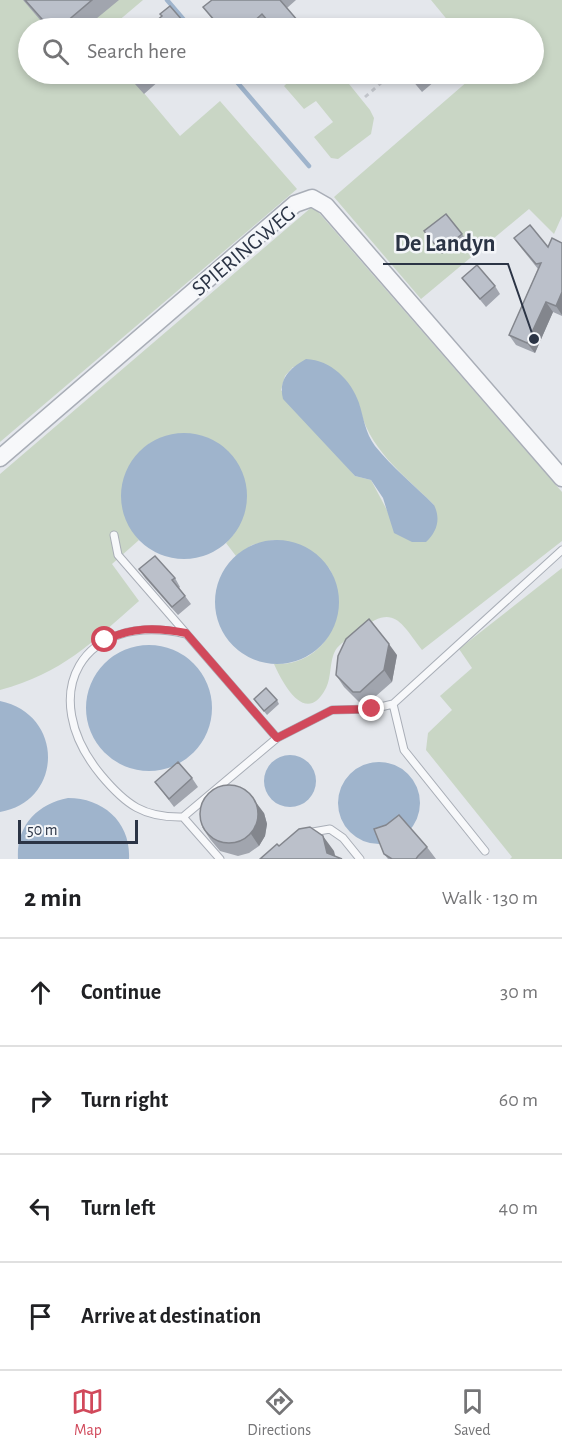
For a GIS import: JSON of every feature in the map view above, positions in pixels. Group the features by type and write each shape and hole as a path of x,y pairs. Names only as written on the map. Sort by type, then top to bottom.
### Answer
{"street":[{"name":"SPIERINGWEG","path":"0,458 295,204 312,198 326,206 562,478"}],"lane":[{"path":"114,535 118,555 277,738"},
{"path":"186,633 153,628 138,629 105,640 92,649 82,661 70,696 72,728 87,759 121,799 154,815 183,817 277,738 332,710 372,709 393,704 562,550"},
{"path":"393,704 404,750 485,851"},
{"path":"183,817 220,859"},
{"path":"297,840 304,833 330,830 343,838 360,859"}],"path":[{"path":"365,97 380,84"}],"green space":[{"path":"0,0 143,0 122,18 18,18 18,84 136,84 180,136 220,101 297,189 0,442"},
{"path":"431,0 562,0 562,216 554,234 529,209 421,299 334,197 464,84 544,84 544,18 446,18"},
{"path":"286,84 349,84 374,118 371,134 338,159 331,158 314,137 333,122 316,101 304,109 284,86"},
{"path":"313,206 562,492 562,541 422,650 408,631 395,619 380,618 371,623 337,648 334,652 326,688 311,704 303,703 289,691 274,664 293,662 308,656 321,646 330,633 336,618 338,601 329,568 273,540 252,545 236,556 226,543 234,534 150,443 131,464 123,489 126,515 139,540 112,564 139,601 75,655 42,675 0,690 0,474","holes":["293,367 359,404 363,420 378,447 434,505 388,512 371,480 355,476 281,390 285,376"]},
{"path":"562,568 562,859 510,859 512,857 426,750 428,733 452,710 440,696 472,668 459,649"}],"water":[{"path":"306,359 332,367 345,379 359,403 367,430 375,446 434,505 437,525 426,542 412,542 394,533 383,498 371,480 355,476 283,399 284,380 295,366"},
{"path":"184,433 208,438 228,452 242,472 247,496 242,520 228,540 208,554 184,559 160,554 140,540 126,520 121,496 126,472 140,452 160,438"},
{"path":"277,540 301,545 312,550 321,558 329,567 334,578 339,602 334,626 329,637 321,646 312,654 301,659 277,664 253,659 242,654 233,646 225,637 220,626 215,602 220,578 225,567 233,558 242,550 253,545"},
{"path":"149,645 173,650 194,663 207,684 212,708 207,732 194,753 173,766 149,771 125,766 104,753 91,732 86,708 91,684 104,663 125,650"},
{"path":"0,701 21,709 36,722 45,739 48,757 45,775 36,792 21,805 0,812"},
{"path":"290,755 304,759 312,767 316,781 312,795 304,803 290,807 276,803 268,795 264,781 268,767 276,759"},
{"path":"379,762 395,766 408,774 416,787 420,803 416,819 408,832 395,840 379,844 363,840 350,832 342,819 338,803 342,787 350,774 363,766"},
{"path":"68,798 93,802 113,815 125,834 129,859 18,859 21,836 31,818 47,805"}],"building":[{"path":"25,0 92,0 71,18 41,18"},
{"path":"212,0 280,0 295,18 265,18 262,14 258,18 212,18 203,7"},
{"path":"170,6 180,18 160,18 162,16 160,14"},
{"path":"446,214 462,234 449,245 445,239 436,246 424,231"},
{"path":"530,225 548,247 552,238 562,243 562,292 556,306 546,302 527,343 509,335 541,263 536,264 514,238"},
{"path":"477,265 495,286 480,299 462,278"},
{"path":"155,556 175,578 172,580 185,596 172,607 139,569"},
{"path":"369,619 389,644 384,670 360,692 353,692 336,675 338,656 346,639"},
{"path":"266,688 277,700 264,711 254,699"},
{"path":"178,762 192,778 169,799 155,782"},
{"path":"223,785 235,785 245,789 254,798 258,820 250,835 235,843 223,843 213,839 204,830 200,820 200,808 204,798 213,789"},
{"path":"399,815 427,847 416,859 392,859 384,854 374,829 386,825"},
{"path":"310,827 323,836 327,853 342,859 260,859 299,829"}],"waterway":[{"path":"167,0 182,18"},
{"path":"239,84 309,166"}],"place":[{"name":"De Landyn","path":"534,339"}],"route":[{"path":"105,640 138,629 153,628 186,633 277,738 332,710 372,709"}]}
